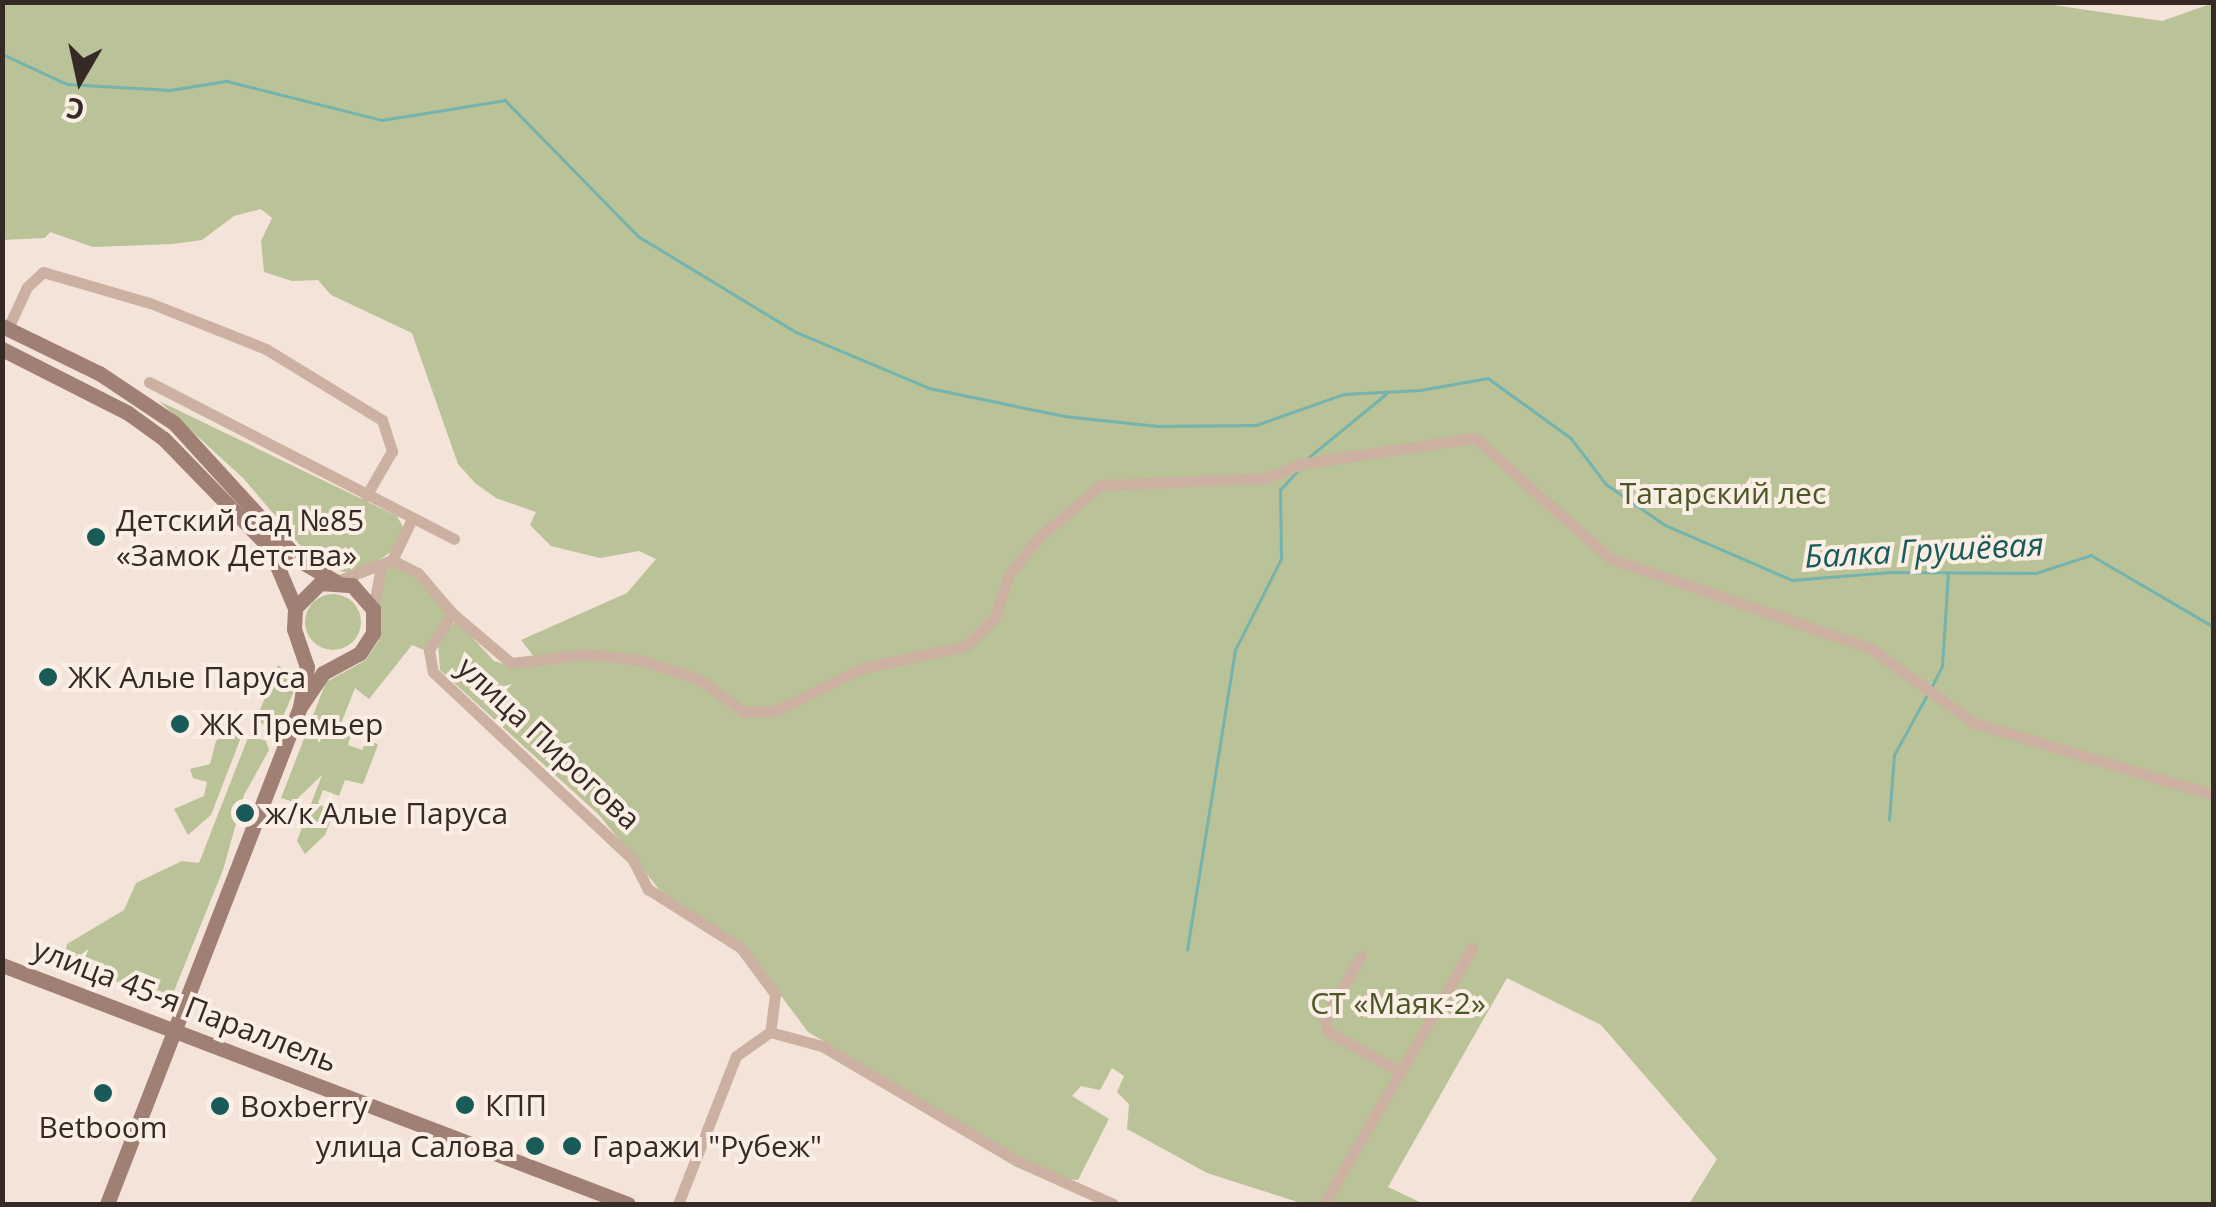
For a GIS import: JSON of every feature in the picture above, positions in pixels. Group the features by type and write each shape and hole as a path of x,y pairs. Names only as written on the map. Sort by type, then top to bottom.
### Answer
{"main road":[{"path":"5,327 72,360 174,423 299,560 361,592 372,610 368,644 323,674 300,707"},
{"path":"2,349 128,413 196,468 269,547 296,608 294,629 308,667 300,707 173,1031 111,1203"},
{"path":"296,608 313,586 336,581"},
{"path":"302,647 324,660 349,658"},
{"name":"улица 45-я Параллель","path":"2,964 628,1204"}],"street":[{"path":"5,327 27,286 43,272 150,303 266,349 382,420 392,451 366,496"},
{"path":"63,379 72,360"},
{"path":"150,382 454,539"},
{"path":"452,612 511,663 588,654 640,660 699,679 744,712 775,711 862,668 966,646 995,617 1009,574 1039,536 1101,485 1266,478 1300,464 1475,438 1610,558 1870,648 1974,722 2214,796"},
{"path":"372,610 386,563 412,519"},
{"path":"336,581 386,563"},
{"name":"улица Пирогова","path":"386,563 418,573 452,612 429,650 433,672 633,860 648,888 734,942 776,994 770,1032"},
{"path":"1324,1204 1472,948"},
{"path":"1361,956 1325,1018 1327,1031 1399,1071"},
{"path":"678,1204 736,1056 770,1032 822,1046 1017,1161 1113,1204"}],"green space":[{"name":"Татарский лес","path":"2033,2 2162,21 2213,3 2213,1204 1689,1204 1717,1159 1601,1025 1507,978 1388,1187 1424,1204 1304,1204 1207,1173 1127,1129 1129,1104 1117,1092 1124,1076 1112,1068 1100,1090 1081,1086 1072,1096 1109,1119 1078,1180 1068,1179 1018,1157 808,1032 741,942 662,893 599,815 440,670 438,643 456,620 494,661 517,668 538,662 521,640 627,593 656,559 639,551 600,558 551,546 530,525 536,512 496,498 475,483 458,464 412,333 331,295 318,280 292,281 264,272 261,241 272,218 261,209 234,216 202,240 173,244 93,247 50,232 45,238 3,240 2,3"},
{"path":"159,401 397,516 403,527 391,552 361,572 343,572 310,557 244,479"},
{"path":"394,565 411,569 448,614 426,651 412,645 369,699 355,688 340,726 352,731 348,745 362,750 368,738 378,745 363,784 345,780 339,796 323,790 318,803 333,814 325,835 305,854 297,841 322,775 294,802 281,798 326,682 366,660 379,640 378,593 383,571"},
{"path":"333,594 353,602 361,622 353,642 333,650 313,642 305,622 313,602"},
{"path":"278,665 298,682 276,732 256,720"},
{"path":"232,729 243,732 211,815 188,835 174,809 204,796 207,782 193,778 190,769 210,764 216,741"},
{"path":"249,735 266,741 269,750 244,795 223,870 172,996 145,985 142,992 64,960 67,944 124,910 136,883 182,861 199,863"}],"waterway":[{"name":"Балка Грушёвая","path":"2,54 67,84 170,90 227,81 382,120 505,100 638,236 796,332 929,388 1064,416 1157,426 1256,425 1344,394 1420,390 1488,378 1571,438 1606,484 1665,525 1792,580 1891,572 2036,573 2091,555 2214,627"},
{"path":"1308,458 1386,394"},
{"path":"1187,950 1235,650 1281,559 1280,490 1296,472"},
{"path":"1931,688 1942,666 1948,574"},
{"path":"1889,820 1894,755 1927,695"}],"place":[{"name":"Детский сад №85 «Замок Детства»","path":"96,537"},
{"name":"ЖК Алые Паруса","path":"48,677"},
{"name":"ЖК Премьер","path":"180,724"},
{"name":"ж/к Алые Паруса","path":"245,813"},
{"name":"Betboom","path":"103,1093"},
{"name":"КПП","path":"465,1105"},
{"name":"Boxberry","path":"220,1106"},
{"name":"улица Салова","path":"535,1146"},
{"name":"Гаражи \"Рубеж\"","path":"572,1146"}],"park label":[{"name":"СТ «Маяк-2»","path":"1398,1003"}]}
